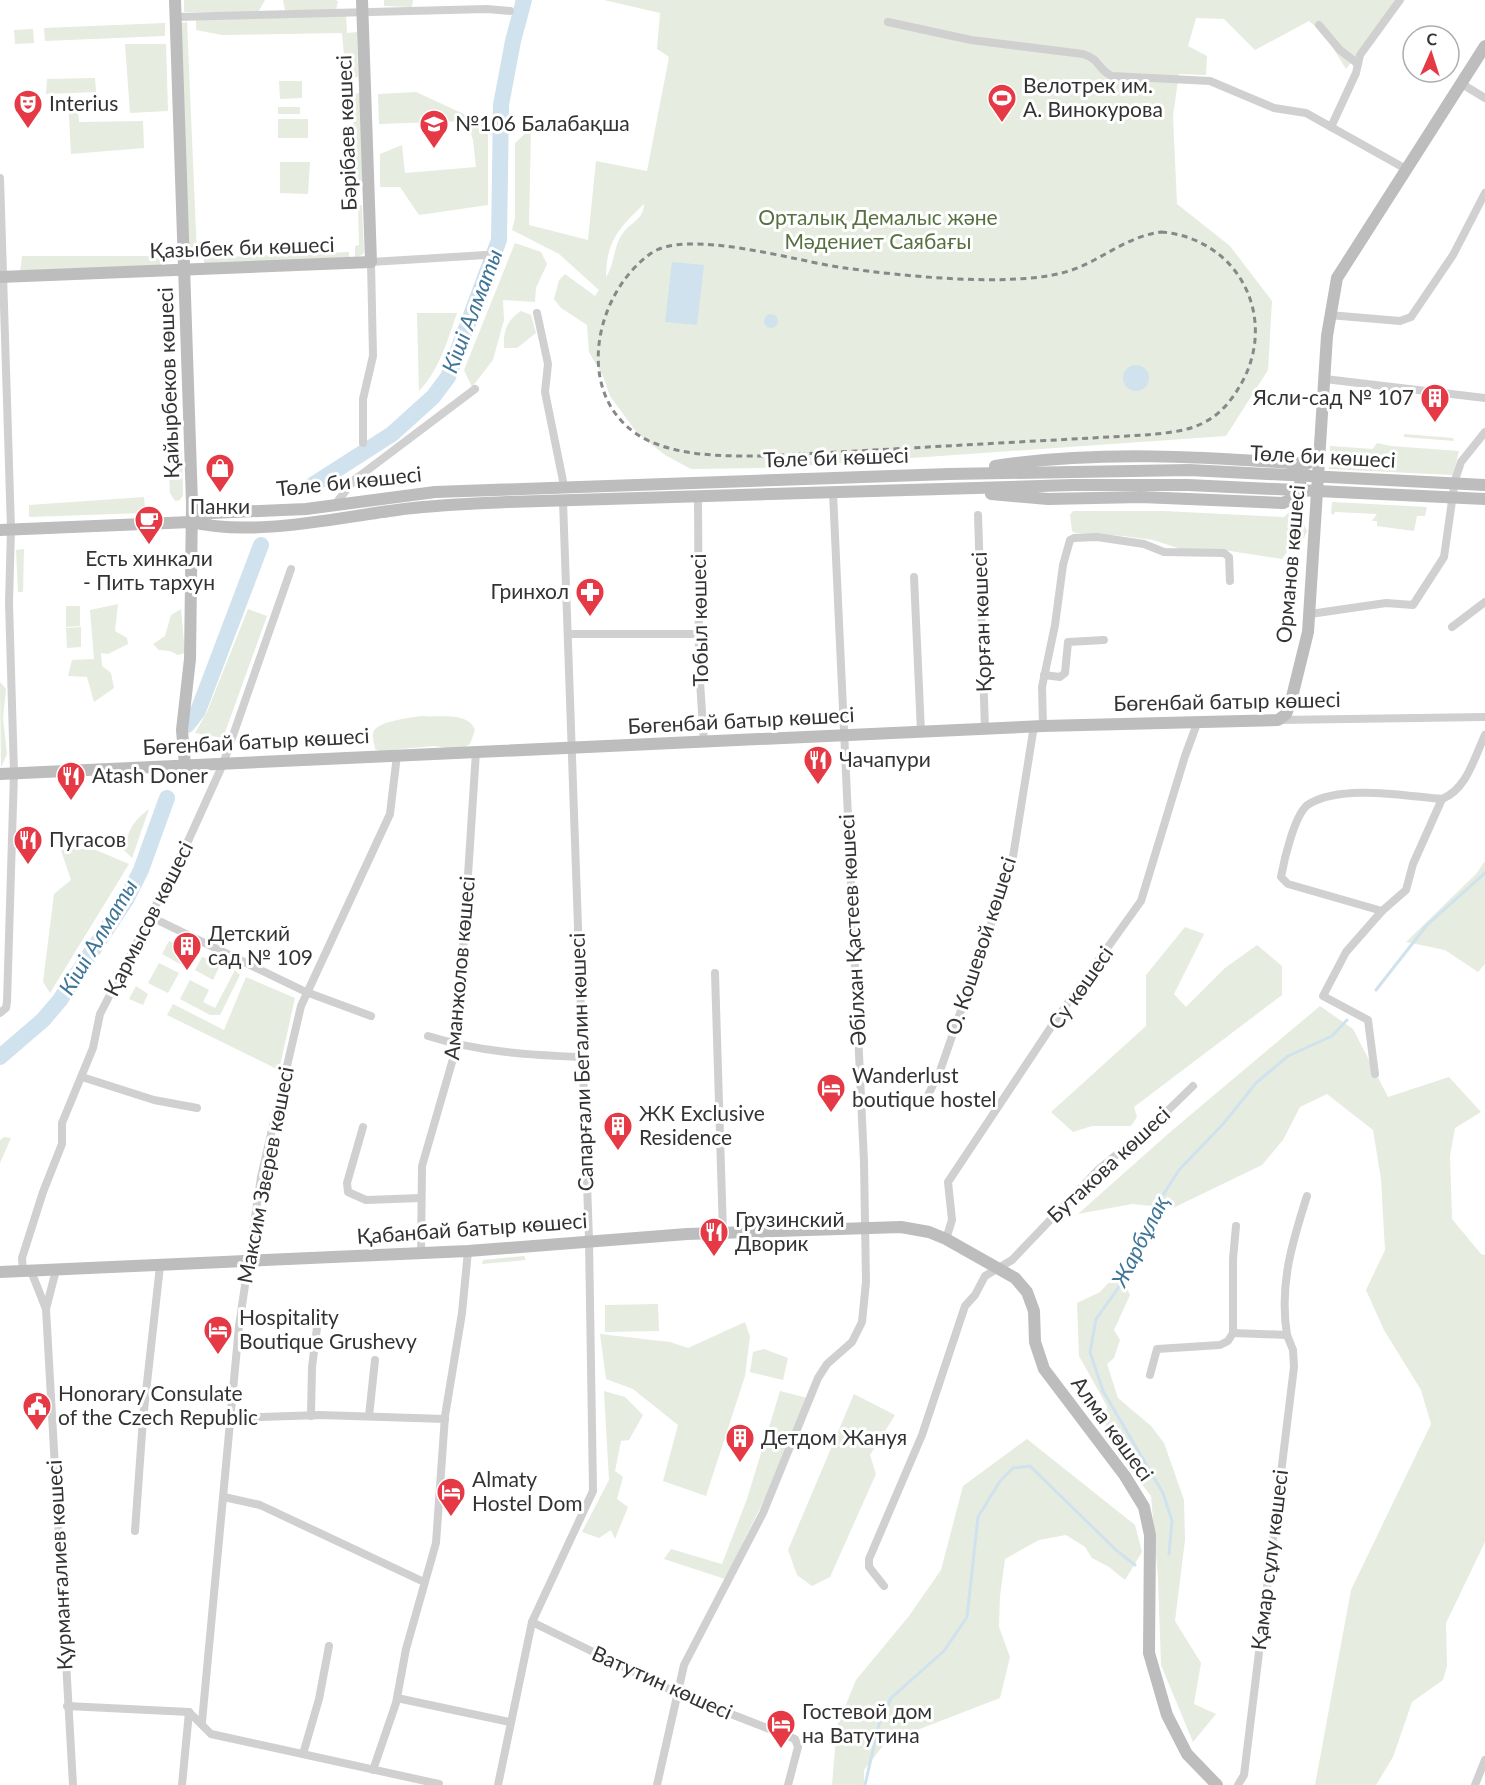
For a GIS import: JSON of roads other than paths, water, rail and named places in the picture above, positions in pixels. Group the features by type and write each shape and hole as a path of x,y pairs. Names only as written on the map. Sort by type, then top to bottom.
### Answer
{"street":[{"name":"Қайырбеков көшесі","path":"175,0 191,522 190,659 182,730 185,765"},
{"path":"1331,127 1360,55 1400,0"},
{"path":"176,17 362,6 510,11"},
{"name":"Бәрібаев көшесі","path":"362,6 373,356 363,399 363,443"},
{"path":"888,22 971,40 1083,54 1094,57 1105,74 1112,76 1194,78 1210,81 1274,108 1306,112 1406,169"},
{"path":"1318,25 1340,50 1358,64"},
{"name":"Орманов көшесі","path":"1278,720 1286,714 1291,701 1310,614 1329,315 1337,278 1485,46"},
{"path":"1462,84 1485,98"},
{"path":"0,178 6,529 14,773 7,1002 1,1013"},
{"path":"1329,315 1400,321 1411,317 1452,255 1485,193"},
{"name":"Қазыбек би көшесі","path":"1,277 486,255"},
{"path":"537,313 548,364 545,392 564,486"},
{"path":"1325,379 1485,398"},
{"path":"334,506 353,481 475,388"},
{"path":"1310,614 1386,603 1413,605 1444,557 1455,480 1461,462 1485,432"},
{"path":"950,474 1053,459 1156,458 1307,464 1320,453"},
{"path":"951,489 1048,499 1141,497 1283,503 1296,496 1300,487 1299,472 1290,463"},
{"name":"Төле би көшесі","path":"191,522 211,513 334,506 435,492 950,474 1189,470 1485,485"},
{"name":"Төле би көшесі","path":"6,529 191,522 212,527 306,524 435,506 1073,485 1200,486 1485,499"},
{"name":"Әбілхан Қастеев көшесі","path":"657,1785 684,1665 763,1513 818,1378 826,1364 852,1341 862,1322 866,1282 866,1229 833,493"},
{"name":"Тобыл көшесі","path":"698,497 704,743"},
{"name":"Сапарғали Бегалин көшесі","path":"498,1785 532,1622 593,1491 589,1240 563,501"},
{"name":"Қорған көшесі","path":"978,515 986,729"},
{"name":"О. Кошевой көшесі","path":"929,1093 940,1071 1011,863 1033,732 1040,726 1042,687 1067,544 1074,538 1097,537 1144,544 1164,552 1224,553 1228,558 1230,581"},
{"name":"Қармысов көшесі","path":"27,1271 22,1258 43,1192 62,1144 63,1123 93,1048 100,1014 151,917 223,764 291,569"},
{"path":"914,577 921,732"},
{"path":"1452,627 1485,602"},
{"path":"568,634 700,634"},
{"path":"1044,675 1060,677 1065,672 1068,642 1104,640"},
{"name":"Бөгенбай батыр көшесі","path":"0,774 1040,726 1485,717"},
{"name":"Су көшесі","path":"946,1239 952,1220 948,1182 1141,901 1182,766 1198,722"},
{"path":"1382,911 1288,884 1281,876 1285,854 1301,814 1307,804 1336,794 1442,799 1452,795 1462,784 1485,735"},
{"name":"Аманжолов көшесі","path":"421,1253 421,1198 425,1156 457,1045 476,752"},
{"name":"Максим Зверев көшесі","path":"202,1722 231,1418 261,1177 284,1072 306,992 390,814 397,755"},
{"path":"1375,1074 1368,1020 1323,996 1346,952 1382,911 1406,890 1413,864 1442,799"},
{"path":"151,917 306,992 371,1016"},
{"path":"715,972 723,1233"},
{"path":"428,1036 457,1045 513,1054 582,1057"},
{"path":"82,1077 154,1100 197,1108"},
{"name":"Бутакова көшесі","path":"998,1268 1012,1260 1099,1169 1155,1123 1193,1086"},
{"path":"363,1127 347,1183 348,1192 366,1200 421,1198"},
{"name":"Қамар сұлу көшесі","path":"1238,1785 1244,1775 1294,1367 1293,1350 1287,1335 1284,1315 1287,1263 1307,1196"},
{"path":"1150,1376 1156,1349 1220,1345 1228,1341 1233,1333 1233,1259 1236,1226"},
{"name":"Қабанбай батыр көшесі","path":"0,1272 468,1251 589,1240 723,1233 901,1227 929,1232 946,1239"},
{"name":"Алма көшесі","path":"946,1239 1015,1278 1027,1292 1034,1311 1035,1342 1044,1369 1125,1476 1144,1507 1150,1535 1149,1653 1167,1715 1187,1754 1217,1785"},
{"path":"373,1770 397,1698 424,1582 436,1543 445,1419 462,1313 468,1251"},
{"path":"135,1531 143,1419 160,1266"},
{"path":"884,1586 869,1567 869,1559 922,1435 965,1306 975,1295 985,1275 998,1268"},
{"path":"46,1309 56,1270"},
{"path":"27,1271 46,1309"},
{"name":"Қурманғалиев көшесі","path":"46,1309 73,1785"},
{"path":"311,1416 312,1367 318,1320"},
{"path":"1233,1333 1287,1335"},
{"path":"369,1416 375,1360"},
{"path":"231,1418 369,1416 445,1419"},
{"path":"224,1497 260,1505 424,1582"},
{"name":"Ватутин көшесі","path":"532,1622 677,1693 795,1739 798,1747 788,1785"},
{"path":"303,1754 319,1699 329,1646"},
{"path":"397,1698 510,1722"},
{"path":"67,1707 189,1712 202,1722 211,1734 439,1784"},
{"path":"182,1785 189,1712"},
{"path":"1475,1785 1485,1760"}],"water":[{"path":"672,262 704,265 697,325 665,322"},
{"path":"771,314 776,316 778,321 776,326 771,328 766,326 764,321 766,316"},
{"path":"1136,365 1145,369 1149,378 1145,387 1136,391 1127,387 1123,378 1127,369"}],"waterway":[{"name":"Кіші Алматы","path":"311,486 392,434 433,397 448,377 499,240 501,105 513,41 524,0"},
{"name":"Кіші Алматы","path":"187,725 198,711 261,545"},
{"name":"Кіші Алматы","path":"0,1057 43,1020 60,1000 127,898 141,870 167,798"},
{"name":"Жарбұлақ","path":"1376,990 1427,925 1485,873"},
{"name":"Жарбұлақ","path":"1169,1554 1172,1521 1163,1493 1103,1391 1090,1352 1096,1319 1124,1280 1145,1223 1179,1170 1224,1123 1256,1083 1288,1056 1332,1036 1347,1020"},
{"name":"Жарбұлақ","path":"865,1785 879,1724 891,1698 944,1651 967,1617 978,1517 1000,1481 1013,1468 1030,1466 1116,1550 1135,1565"}],"railway":[{"path":"1161,232 1188,238 1211,249 1230,265 1244,285 1253,308 1255,333 1252,358 1241,384 1230,401 1209,420 1175,432 765,456 692,453 649,441 625,424 608,402 600,377 599,350 603,322 614,296 630,273 650,254 667,247 689,244 715,245 868,271 984,280 1039,277 1062,273 1087,264 1135,239 1161,232"}],"place":[{"name":"Велотрек им. А. Винокурова","path":"1002,124"},
{"name":"Interius","path":"28,130"},
{"name":"№106 Балабақша","path":"434,150"},
{"name":"Ясли-сад № 107","path":"1435,424"},
{"name":"Панки","path":"220,494"},
{"name":"Есть хинкали - Пить тархун","path":"149,546"},
{"name":"Гринхол","path":"590,618"},
{"name":"Чачапури","path":"818,786"},
{"name":"Atash Doner","path":"71,802"},
{"name":"Пугасов","path":"28,866"},
{"name":"Детский сад № 109","path":"187,972"},
{"name":"Wanderlust boutique hostel","path":"831,1114"},
{"name":"ЖК Exclusive Residence","path":"618,1152"},
{"name":"Грузинский Дворик","path":"714,1258"},
{"name":"Hospitality Boutique Grushevy","path":"218,1356"},
{"name":"Honorary Consulate of the Czech Republic","path":"37,1432"},
{"name":"Детдом Жануя","path":"740,1464"},
{"name":"Almaty Hostel Dom","path":"451,1518"},
{"name":"Гостевой дом на Ватутина","path":"781,1750"}],"park label":[{"name":"Орталық Демалыс және Мәдениет Саябағы","path":"878,230"}]}
